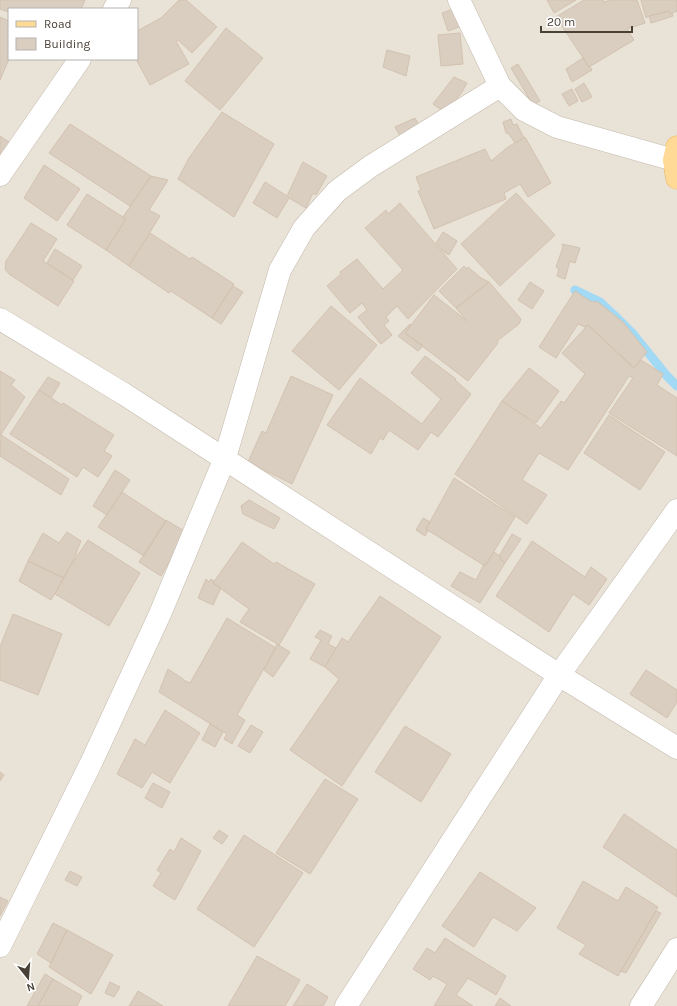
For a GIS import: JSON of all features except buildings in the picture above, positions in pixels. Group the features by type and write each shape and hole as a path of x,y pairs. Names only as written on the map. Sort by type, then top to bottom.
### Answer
{"street":[{"path":"459,0 500,86 524,110 557,126 676,162"},
{"path":"0,175 79,60"},
{"path":"0,946 87,770 160,614 225,458 280,270 304,228 337,191 371,166 500,86"},
{"path":"0,319 124,394 225,458 559,675 677,748"},
{"path":"346,1006 559,675 677,510"},
{"path":"641,1006 677,949"}],"shaded area":[{"path":"0,0 677,0 677,1006 0,1006"}],"waterway":[{"path":"575,290 600,302 615,316 633,334 677,386"}]}
